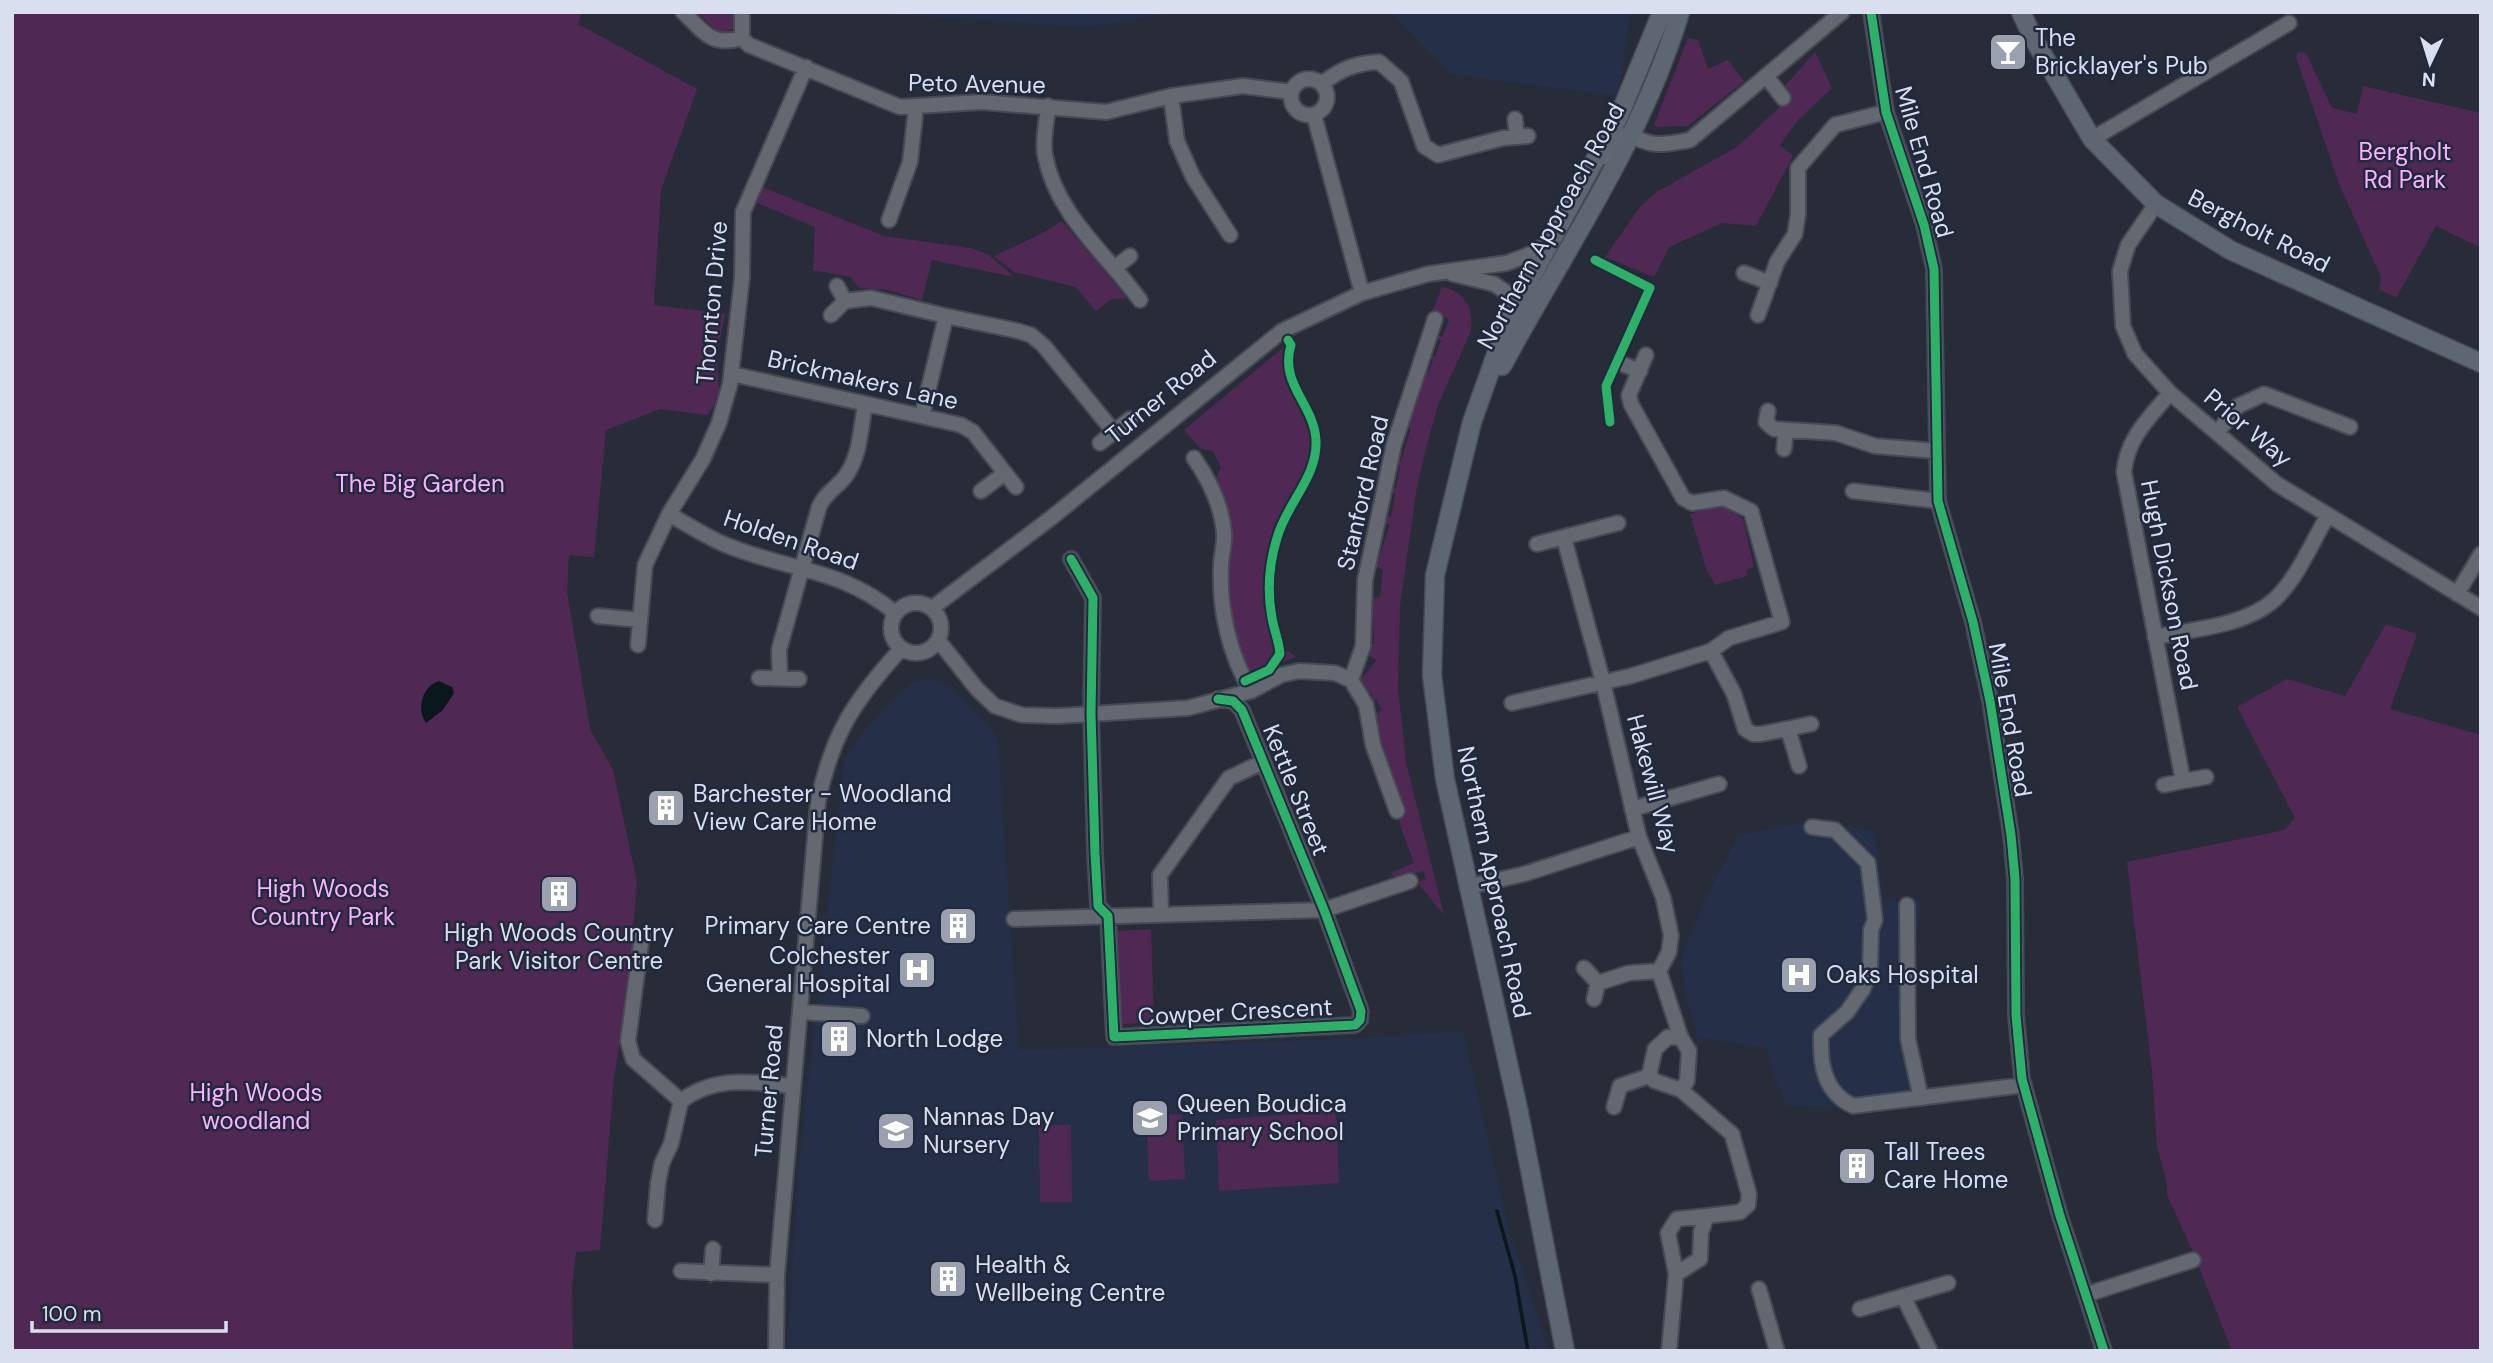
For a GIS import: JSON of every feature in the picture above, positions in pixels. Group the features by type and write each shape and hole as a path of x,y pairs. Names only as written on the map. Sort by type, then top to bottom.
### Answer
{"main road":[{"name":"Northern Approach Road","path":"1472,422 1537,285 1556,236 1636,80 1662,12"},
{"name":"Northern Approach Road","path":"1537,285 1555,268 1633,134 1680,12"},
{"name":"Bergholt Road","path":"2021,12 2032,38 2092,139 2156,204 2230,250 2481,363"},
{"path":"1519,301 1537,285"},
{"name":"Northern Approach Road","path":"1519,301 1509,318 1472,422 1436,575 1432,675 1445,779 1519,1113 1565,1351"}],"street":[{"path":"683,12 715,41 726,43 742,38 742,12"},
{"path":"1586,179 1617,138 1633,134 1658,144 1690,140 1842,12"},
{"name":"Mile End Road","path":"1871,12 1886,112 1924,225 1934,270 1938,501 1973,622 1990,701 2011,835 2015,879 2017,1026 2024,1085 2060,1216 2088,1294 2104,1351"},
{"path":"2092,139 2289,23"},
{"name":"Peto Avenue","path":"742,38 749,45 900,107 981,102 1106,112 1171,96 1243,86 1291,92"},
{"path":"1321,83 1327,101 1314,115 1303,115 1294,108 1291,92 1304,79 1321,83 1336,72 1357,63 1380,62 1401,81 1424,146 1437,155 1523,136 1515,119"},
{"name":"Thornton Drive","path":"638,645 645,565 669,514 703,459 719,423 732,374 742,278 743,212 806,67"},
{"path":"1766,76 1783,98"},
{"path":"1171,96 1177,141 1193,177 1216,206 1230,234"},
{"path":"1048,106 1044,153 1065,209 1116,267 1140,300"},
{"path":"889,220 890,195 910,162 916,108"},
{"path":"1758,315 1777,262 1795,234 1798,168 1835,125 1886,112"},
{"path":"1314,115 1362,293"},
{"name":"Prior Way","path":"2156,204 2129,245 2120,271 2123,326 2135,354 2170,393 2277,484 2327,517 2481,608"},
{"name":"Turner Road","path":"932,608 1051,518 1282,331 1362,293 1413,277 1507,264 1536,252 1556,236"},
{"path":"1116,267 1130,256"},
{"path":"1507,264 1537,285"},
{"name":"Turner Road","path":"1444,272 1494,284 1519,301"},
{"path":"1744,273 1770,283"},
{"path":"837,286 845,301"},
{"path":"831,315 845,301 871,298 1031,335 1044,346 1114,432"},
{"path":"922,416 946,316"},
{"name":"Stanford Road","path":"1351,680 1363,646 1365,580 1394,444 1435,318"},
{"path":"1512,703 1603,682 1711,651 1729,638 1782,622 1751,511 1724,498 1692,503 1683,498 1631,404 1629,395 1646,355"},
{"path":"1622,364 1640,372"},
{"name":"Brickmakers Lane","path":"732,374 961,425 973,432 1016,487"},
{"name":"Hugh Dickson Road","path":"2170,393 2135,435 2126,453 2125,462 2183,781"},
{"path":"2217,433 2238,406 2264,394 2350,427"},
{"path":"780,678 779,650 800,569 824,494 847,476 855,457 865,405"},
{"path":"1768,411 1766,422 1774,429 1836,433 1880,447 1936,451"},
{"path":"1100,443 1130,419"},
{"path":"1784,449 1786,430"},
{"path":"1194,458 1212,486 1220,512 1224,535 1221,566 1226,628 1238,668 1251,691"},
{"path":"981,491 1005,473"},
{"path":"1853,491 1938,501"},
{"name":"Holden Road","path":"669,514 726,545 800,569 842,578 874,594 895,613"},
{"path":"2155,637 2249,616 2274,601 2288,584 2327,517"},
{"path":"1537,544 1618,523"},
{"name":"Hakewill Way","path":"1564,538 1603,682 1639,836 1663,897 1671,935 1669,952 1659,971"},
{"path":"2457,594 2481,554"},
{"path":"1072,559 1093,598 1091,713 1098,906 1108,916"},
{"path":"914,603 932,608 941,628 938,640 925,651 900,650 891,629 895,613 914,603"},
{"path":"598,616 640,620"},
{"path":"938,640 977,689 995,706 1022,715 1058,716 1188,708 1251,691 1281,675 1298,671 1335,673 1351,680 1366,705 1373,745 1397,811"},
{"name":"Turner Road","path":"776,1351 777,1276 818,802 829,755 858,700 900,650"},
{"path":"1711,651 1734,694 1745,729 1761,734 1811,724"},
{"path":"759,678 799,679"},
{"name":"Kettle Street","path":"1219,699 1233,701 1242,710 1324,910"},
{"path":"1788,729 1800,766"},
{"path":"1161,914 1160,875 1229,778 1264,762"},
{"path":"2164,785 2206,777"},
{"path":"1632,809 1718,784"},
{"path":"1812,827 1835,830 1868,863 1875,920 1871,930 1870,970 1863,989 1847,1012 1821,1035 1820,1060 1825,1076 1839,1099 1853,1106 2024,1085"},
{"path":"1467,887 1524,874 1639,836"},
{"path":"1014,919 1324,910 1410,881"},
{"path":"1907,905 1908,1039 1921,1098"},
{"name":"Cowper Crescent","path":"1108,916 1114,1037 1355,1025 1360,1020 1361,1011 1324,910"},
{"path":"642,936 628,1041 633,1059 681,1101"},
{"path":"1584,968 1598,984"},
{"path":"1598,984 1629,973 1659,971 1681,1038 1689,1051 1687,1081 1681,1090"},
{"path":"1594,999 1598,984"},
{"path":"801,1012 862,1016"},
{"path":"1649,1076 1660,1042 1668,1037 1681,1038"},
{"path":"1649,1076 1655,1081 1681,1090 1732,1134 1749,1195 1748,1205 1740,1212 1677,1219 1672,1226 1669,1241 1676,1274 1669,1351"},
{"path":"1614,1107 1620,1086 1649,1076"},
{"path":"655,1220 660,1173 671,1144 681,1101 695,1090 719,1083 737,1081 793,1086"},
{"path":"1676,1274 1700,1259 1701,1233 1707,1216"},
{"path":"711,1274 713,1249"},
{"path":"2088,1294 2193,1259"},
{"path":"681,1271 777,1276"},
{"path":"1860,1308 1948,1283"},
{"path":"1759,1289 1777,1351"},
{"path":"1903,1297 1930,1351"}],"shaded area":[{"path":"850,12 1178,12 1088,27"},
{"path":"1390,12 1631,12 1618,96 1450,74"},
{"name":"Colchester General Hospital","path":"930,678 953,688 991,726 998,740 1019,1050 1342,1039 1463,1031 1509,1229 1549,1351 787,1351 798,1172 844,760 865,729 898,694 913,683"},
{"path":"439,681 452,687 454,693 443,710 426,723 421,711 422,699 428,688"},
{"name":"Oaks Hospital","path":"1805,822 1874,831 1884,901 1920,901 1912,1006 1921,1085 1906,1110 1787,1106 1773,1075 1767,1048 1697,1037 1685,993 1681,958 1705,899 1738,835"}],"green space":[{"name":"High Woods Country Park","path":"12,12 582,12 578,24 697,89 661,190 654,305 725,314 717,354 717,401 707,415 660,409 606,430 594,557 569,555 567,592 590,729 613,770 637,882 628,986 614,1078 600,1250 576,1252 572,1287 573,1351 12,1351"},
{"path":"696,12 735,12 733,28 722,35"},
{"path":"1688,38 1698,40 1708,69 1728,60 1744,81 1688,126 1658,127 1654,125"},
{"path":"1815,52 1832,88 1798,120 1780,145 1793,156 1756,226 1722,223 1669,247 1654,277 1605,257 1640,207 1655,193 1737,147 1790,97 1785,86"},
{"name":"Bergholt Rd Park","path":"2298,52 2306,53 2332,108 2357,114 2363,86 2481,113 2481,248 2436,226 2396,298 2379,289 2381,277 2339,184 2296,57"},
{"path":"762,187 884,236 971,248 989,255 1014,277 932,260 922,300 888,290 860,288 850,277 813,270 815,227 757,203"},
{"path":"1062,221 1127,298 1112,299 1096,311 1076,287 1014,272 994,256"},
{"path":"1442,287 1457,292 1462,297 1469,308 1472,323 1471,331 1438,405 1417,486 1400,605 1398,688 1406,762 1444,915 1417,882 1426,879 1423,871 1397,879 1391,873 1414,863 1402,831 1374,715 1382,710 1376,699 1369,704 1367,702 1373,696 1359,681 1377,660 1366,654 1368,644 1374,644 1372,598 1380,597 1383,570 1376,566 1390,525 1384,523 1386,516 1391,517 1395,494 1389,492 1390,488 1396,488 1400,466 1394,464 1395,460 1401,461 1410,431 1410,426 1406,424 1421,389 1419,370 1428,373 1433,360 1425,354 1435,357 1441,340 1433,336 1433,333 1442,337 1449,320 1433,310"},
{"path":"1283,348 1286,379 1307,422 1311,448 1307,468 1282,511 1273,534 1267,564 1265,596 1266,612 1276,640 1296,657 1255,672 1244,666 1231,625 1228,576 1231,526 1217,477 1221,467 1213,451 1201,449 1184,430"},
{"path":"1724,505 1743,519 1754,567 1746,570 1747,576 1715,585 1707,571 1690,514"},
{"path":"2386,624 2417,634 2390,709 2481,735 2481,1351 2232,1351 2194,1254 2167,1195 2167,1184 2157,1146 2152,1071 2127,862 2285,830 2295,818 2237,707 2287,679 2345,696"},
{"path":"1151,929 1154,1022 1122,1024 1118,931"},
{"path":"1336,1111 1339,1183 1219,1191 1216,1120"},
{"path":"1182,1114 1185,1179 1149,1181 1146,1116"},
{"path":"1039,1125 1071,1125 1072,1202 1040,1202"}],"waterway":[{"path":"1497,1211 1515,1276 1528,1351"}],"cycle path":[{"path":"1871,12 1886,112 1924,225 1934,269 1938,501 1973,622 1990,701 2011,835 2015,879 2016,1015 2022,1079 2060,1216 2104,1351"},
{"path":"1595,260 1650,288 1606,386 1610,422"},
{"path":"1245,681 1269,670 1280,654 1270,598 1272,558 1281,526 1307,478 1315,453 1314,427 1290,371 1291,345 1288,340"},
{"path":"1071,559 1093,598 1091,713 1095,853 1098,906 1108,916 1114,1037 1355,1025 1360,1020 1361,1011 1324,910 1242,710 1233,701 1218,699"}],"place":[{"name":"The Bricklayer's Pub","path":"2008,52"},
{"name":"Barchester - Woodland View Care Home","path":"666,808"},
{"name":"High Woods Country Park Visitor Centre","path":"559,894"},
{"name":"Primary Care Centre","path":"958,926"},
{"name":"Colchester General Hospital","path":"917,970"},
{"name":"Oaks Hospital","path":"1799,975"},
{"name":"North Lodge","path":"839,1039"},
{"name":"Queen Boudica Primary School","path":"1150,1118"},
{"name":"Nannas Day Nursery","path":"896,1131"},
{"name":"Tall Trees Care Home","path":"1857,1166"},
{"name":"Health & Wellbeing Centre","path":"948,1279"}],"park label":[{"name":"The Big Garden","path":"420,484"},
{"name":"High Woods woodland","path":"256,1107"}]}
